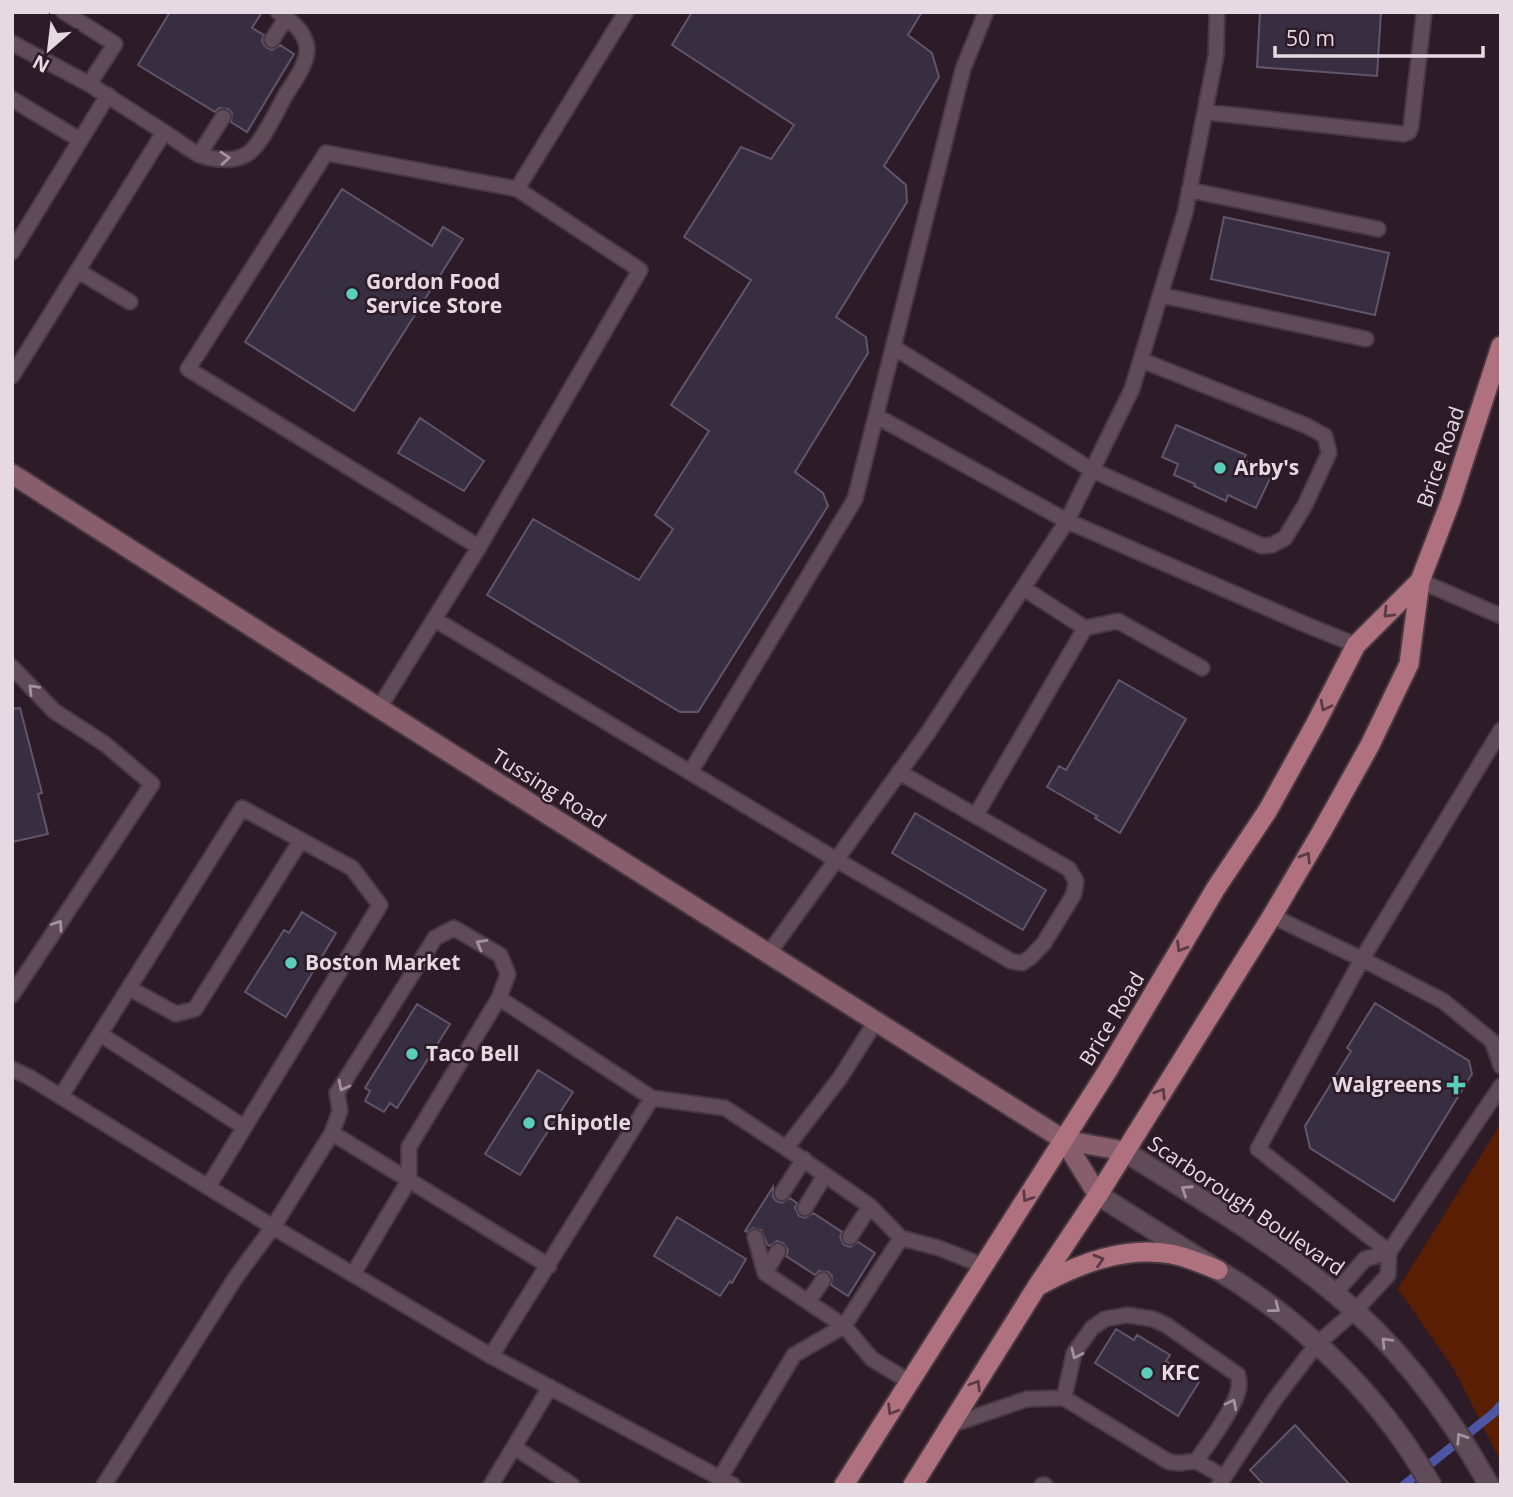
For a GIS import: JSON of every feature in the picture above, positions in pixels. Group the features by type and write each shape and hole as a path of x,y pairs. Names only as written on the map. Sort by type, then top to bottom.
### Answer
{"main road":[{"name":"Brice Road","path":"913,1485 1272,916 1370,745 1409,664 1420,581 1451,500 1501,346"},
{"name":"Tussing Road","path":"12,474 1064,1140"},
{"name":"Brice Road","path":"844,1485 1108,1070 1216,888 1268,810 1356,645 1420,581"},
{"name":"Scarborough Boulevard","path":"1064,1140 1124,1151"},
{"path":"1064,1140 1098,1195"},
{"path":"1037,1287 1062,1273 1102,1258 1136,1252 1174,1254 1218,1270"}],"street":[{"name":"Scarborough Boulevard","path":"1124,1151 1268,1243 1355,1311 1430,1394 1460,1435 1489,1485"},
{"path":"1098,1195 1265,1300 1317,1345 1356,1383 1392,1426 1431,1485"}],"lane":[{"path":"64,12 115,44 89,84"},
{"path":"517,189 626,12"},
{"path":"691,771 855,499 963,69 986,12"},
{"path":"769,953 932,725 1067,522 1132,389 1185,214 1216,55 1217,12"},
{"path":"1205,112 1404,134 1409,132 1424,13"},
{"path":"12,43 108,95 199,155 232,159 247,154 263,137 302,66 307,50 304,35 282,15 272,40"},
{"path":"12,252 108,95"},
{"path":"12,99 80,140"},
{"path":"199,155 223,117"},
{"path":"12,376 164,132"},
{"path":"379,708 479,547 640,270 517,189 326,153 188,369 479,547"},
{"path":"1189,190 1378,229"},
{"path":"78,271 130,302"},
{"path":"1160,295 1366,339"},
{"path":"893,347 1092,470 1262,546 1272,545 1285,538 1305,505 1329,453 1325,436 1307,426 1141,360"},
{"path":"876,416 1067,522 1356,645"},
{"path":"1420,581 1501,617"},
{"path":"1023,588 1085,628 1118,621 1202,668"},
{"path":"434,619 1011,961 1022,963 1031,957 1044,943 1074,894 1076,881 1069,869 899,772"},
{"path":"976,815 1085,628"},
{"path":"12,667 54,711 105,744 152,784 17,979 12,995"},
{"path":"1388,1252 1258,1149 1362,959 1501,730"},
{"path":"61,1096 242,808 352,868 380,905 208,1187"},
{"path":"129,988 176,1014 195,1009 301,840"},
{"path":"1272,916 1443,1001 1492,1041 1501,1066"},
{"path":"104,1485 236,1277 273,1227 332,1133 340,1111 337,1094 435,938 454,928 500,955 508,974 499,998 409,1147 409,1180 353,1274"},
{"path":"499,998 652,1098 724,1108 804,1159 870,1206 901,1238 939,1248 984,1266"},
{"path":"786,1148 840,1078 876,1021"},
{"path":"100,1034 244,1127"},
{"path":"12,1069 491,1356 727,1481 794,1356 844,1326 901,1238"},
{"path":"1196,1461 1222,1481 1275,1399 1317,1345 1355,1311 1388,1275 1388,1252 1501,1086"},
{"path":"491,1356 652,1098"},
{"path":"332,1133 549,1266"},
{"path":"782,1193 804,1159"},
{"path":"805,1208 825,1175"},
{"path":"850,1237 870,1206"},
{"path":"755,1237 765,1273 844,1326 872,1359 909,1382"},
{"path":"765,1273 778,1251"},
{"path":"1335,1293 1365,1259 1388,1252"},
{"path":"808,1302 823,1280"},
{"path":"951,1425 1027,1399 1063,1398 1169,1462 1196,1461 1211,1442 1235,1401 1239,1389 1238,1375 1167,1325 1153,1319 1127,1315 1105,1319 1092,1328 1074,1353 1063,1398"},
{"path":"491,1485 550,1387"},
{"path":"514,1447 572,1485"}],"shaded area":[{"path":"1501,1123 1501,1462 1454,1369 1398,1289"}],"building":[{"path":"170,12 262,12 252,28 264,35 264,45 272,50 280,45 294,54 247,132 231,122 232,113 228,109 219,108 215,112 138,65"},
{"path":"692,12 922,12 908,35 932,53 939,77 884,166 906,185 907,202 836,317 866,337 868,353 795,472 823,493 828,506 698,712 680,712 487,595 533,519 639,580 673,529 655,515 709,431 671,405 751,280 684,237 741,147 771,159 794,125 672,45"},
{"path":"1260,12 1381,12 1377,76 1257,67"},
{"name":"Gordon Food Service Store","path":"342,189 432,246 443,227 463,239 354,411 245,342"},
{"path":"1224,217 1389,253 1375,315 1211,279"},
{"path":"420,418 484,461 464,491 398,453"},
{"name":"Arby's","path":"1176,425 1246,455 1243,460 1273,472 1256,508 1228,495 1226,501 1174,475 1178,464 1162,457"},
{"path":"1119,680 1186,719 1120,833 1095,818 1097,816 1047,787 1059,766 1066,770"},
{"path":"20,708 42,793 38,794 48,834 12,842 12,709"},
{"path":"915,813 1046,890 1023,930 892,853"},
{"name":"Boston Market","path":"302,912 336,933 286,1017 245,992 284,930 289,933"},
{"name":"Walgreens","path":"1375,1003 1469,1061 1472,1074 1394,1201 1310,1148 1305,1126 1351,1051 1347,1048"},
{"name":"Taco Bell","path":"417,1004 450,1024 397,1108 390,1103 384,1112 365,1101 370,1091 365,1088"},
{"name":"Chipotle","path":"538,1070 573,1092 520,1175 485,1154"},
{"path":"773,1187 776,1201 782,1203 790,1198 797,1203 795,1208 799,1216 805,1218 813,1213 842,1232 840,1237 844,1245 850,1247 858,1242 875,1253 848,1296 831,1285 832,1276 828,1272 819,1271 815,1275 786,1256 788,1250 783,1243 777,1241 770,1246 761,1230 753,1228 745,1231"},
{"path":"677,1217 746,1259 732,1283 730,1281 720,1296 654,1256"},
{"name":"KFC","path":"1116,1329 1134,1340 1137,1335 1170,1355 1166,1361 1199,1382 1178,1416 1095,1363"},
{"path":"1295,1425 1350,1485 1264,1485 1250,1470"}],"waterway":[{"path":"1404,1485 1501,1405"}],"place":[{"name":"Gordon Food Service Store","path":"352,294"},
{"name":"Arby's","path":"1220,468"},
{"name":"Boston Market","path":"291,963"},
{"name":"Taco Bell","path":"412,1054"},
{"name":"Walgreens","path":"1456,1085"},
{"name":"Chipotle","path":"529,1123"},
{"name":"KFC","path":"1147,1373"}]}
